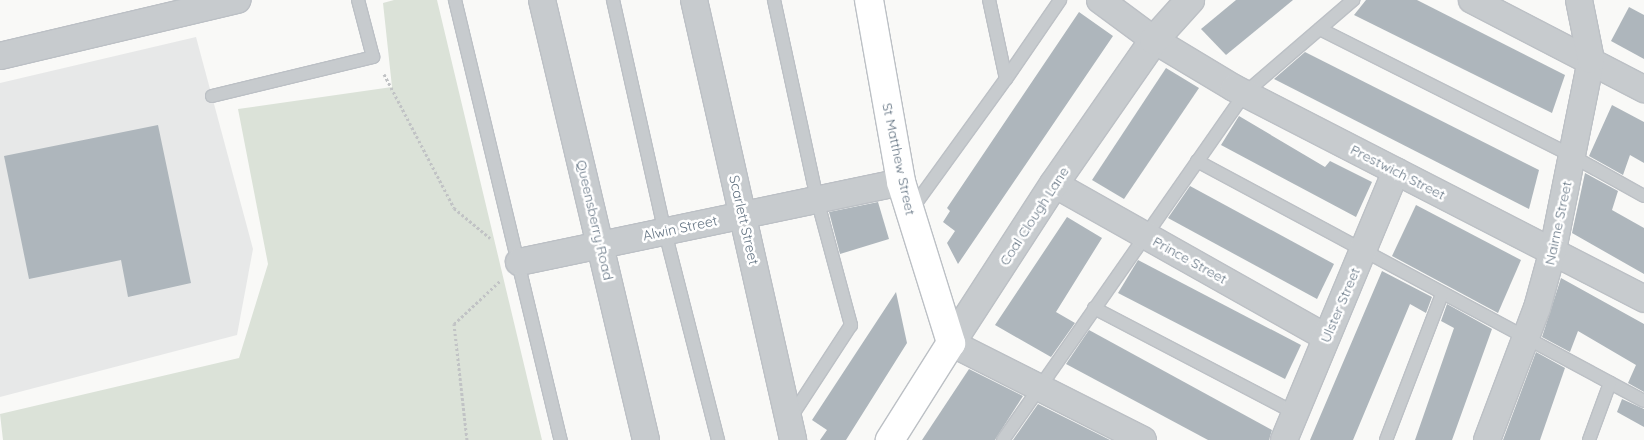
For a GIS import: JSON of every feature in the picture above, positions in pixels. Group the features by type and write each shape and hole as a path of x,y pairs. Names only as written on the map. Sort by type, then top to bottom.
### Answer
{"main road":[{"name":"St Matthew Street","path":"870,0 900,182 951,343"},
{"name":"Coal Clough Lane","path":"890,440 951,343"}],"street":[{"name":"Queensberry Road","path":"542,0 646,440"},
{"name":"Scarlett Street","path":"694,0 791,430"},
{"name":"Prestwich Street","path":"1100,0 1154,40 1245,93 1553,250 1644,299"},
{"name":"Coal Clough Lane","path":"951,343 1054,184 1154,40 1190,0"},
{"name":"Nairne Street","path":"1487,440 1526,337 1553,250 1591,60 1579,0"},
{"path":"0,56 222,1"},
{"path":"1486,3 1644,89"},
{"name":"Ulster Street","path":"1284,440 1396,171"},
{"name":"Alwin Street","path":"519,262 900,182"},
{"name":"Prince Street","path":"1054,184 1326,337"},
{"path":"951,343 1143,440"}],"lane":[{"path":"212,96 373,57 358,0"},
{"path":"455,0 561,440"},
{"path":"613,0 665,232 718,440"},
{"path":"774,0 818,200 851,325 791,430"},
{"path":"989,0 1006,79"},
{"path":"909,214 1060,0"},
{"path":"1003,440 1245,93 1353,0"},
{"path":"1320,29 1572,156 1644,196"},
{"path":"1197,161 1362,252 1644,401"},
{"path":"1386,440 1442,294"},
{"path":"1094,308 1295,413"},
{"path":"1589,440 1610,383"}],"path":[{"path":"373,57 398,97 454,208 519,262 454,324 467,440"}],"shaded area":[{"path":"394,0 437,0 542,440 3,440 0,414 239,358 268,264 238,109 392,87 383,3"},
{"path":"196,37 253,249 237,335 0,397 0,83"}],"building":[{"path":"1236,0 1293,0 1226,55 1201,29"},
{"path":"1366,0 1417,0 1565,75 1552,113 1354,15"},
{"path":"1629,7 1644,15 1644,59 1611,41"},
{"path":"1079,12 1113,36 958,264 947,243 955,231 943,222 950,211 947,208"},
{"path":"1305,52 1539,170 1529,209 1274,79"},
{"path":"1166,68 1199,88 1124,199 1092,180"},
{"path":"1612,105 1644,122 1644,163 1630,155 1623,175 1589,156"},
{"path":"1239,116 1325,167 1330,161 1372,182 1356,217 1221,145"},
{"path":"158,125 191,283 128,297 121,260 29,279 4,156"},
{"path":"1585,173 1618,191 1612,210 1644,228 1644,274 1572,233"},
{"path":"1190,186 1334,264 1317,299 1168,218"},
{"path":"878,202 889,239 840,254 829,212"},
{"path":"1416,205 1521,260 1498,313 1392,256"},
{"path":"1067,217 1102,238 1056,312 1075,323 1051,357 995,325"},
{"path":"1138,260 1301,345 1285,379 1118,293"},
{"path":"1382,271 1432,297 1426,313 1410,304 1353,440 1310,440"},
{"path":"1561,278 1644,324 1644,392 1628,383 1636,365 1578,331 1570,352 1542,337"},
{"path":"896,292 907,343 846,440 820,440 827,430 812,420"},
{"path":"1447,304 1492,329 1452,440 1415,440 1454,328 1441,321"},
{"path":"1089,330 1272,430 1269,440 1208,440 1066,364"},
{"path":"1536,352 1565,368 1540,440 1503,440"},
{"path":"969,369 1023,396 995,440 922,440"},
{"path":"1622,399 1644,409 1644,427 1617,412"},
{"path":"1038,404 1110,440 1013,440"}]}
